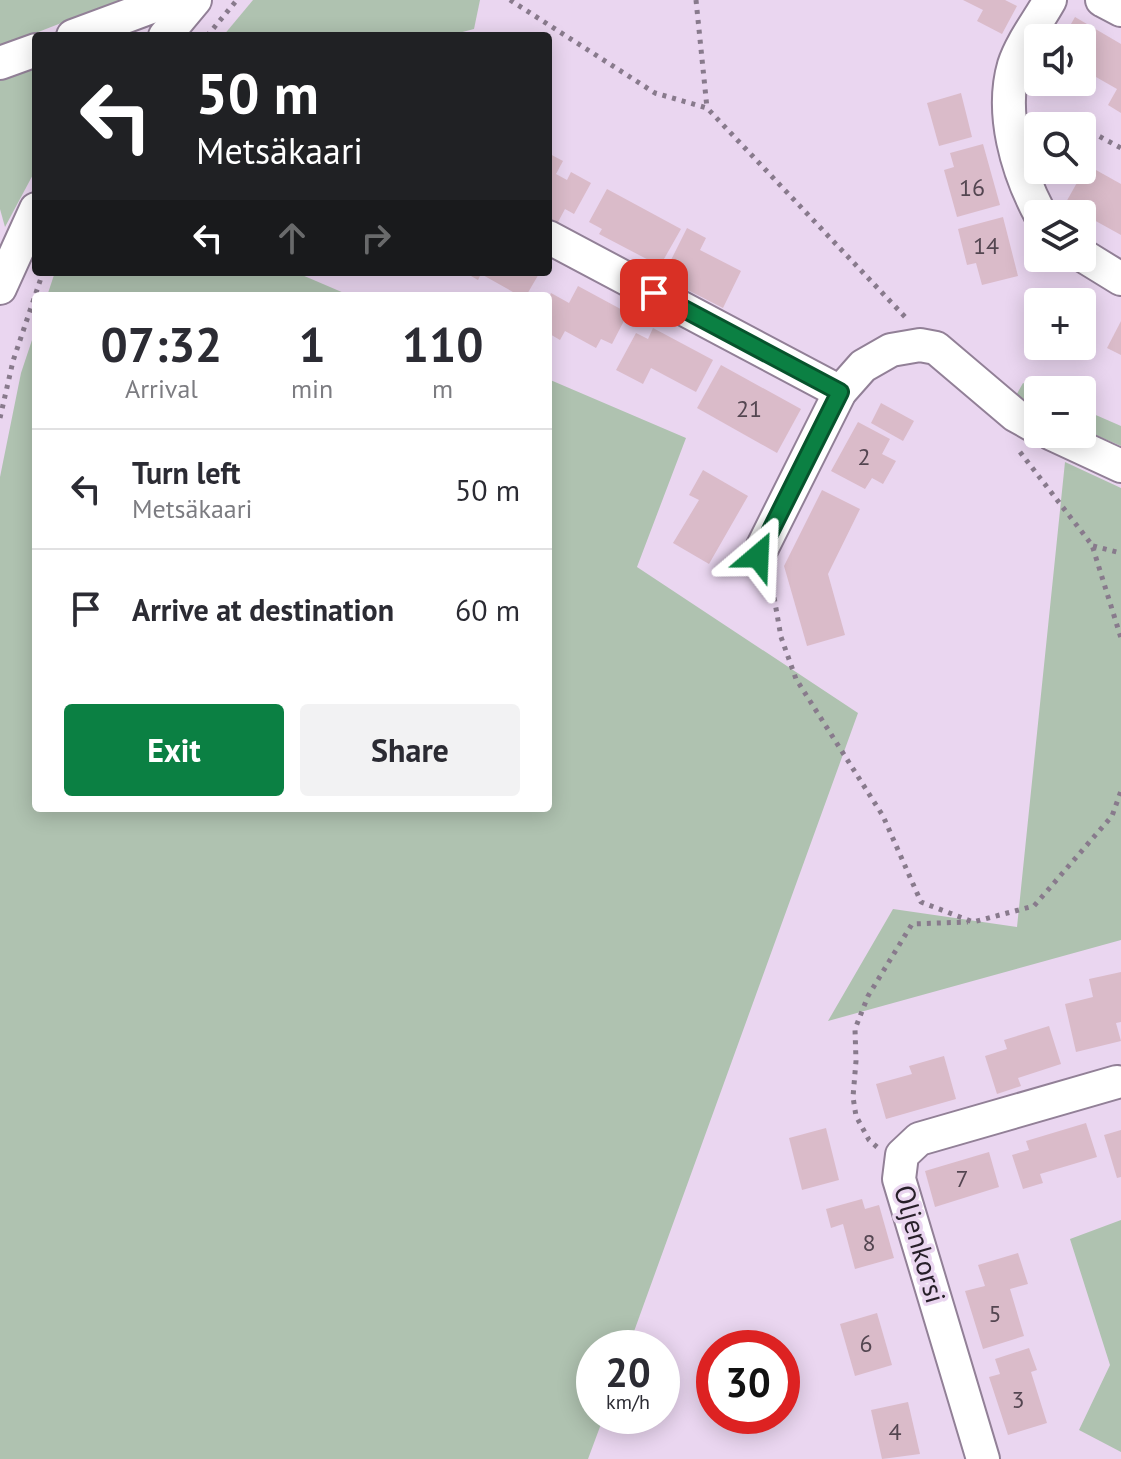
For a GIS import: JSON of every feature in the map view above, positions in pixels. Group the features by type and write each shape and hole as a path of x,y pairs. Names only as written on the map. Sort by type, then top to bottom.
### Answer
{"street":[{"path":"84,32 170,0"},
{"path":"168,32 195,0"},
{"path":"1034,200 1011,128 1009,94 1015,62 1050,0"},
{"path":"1102,0 1121,10"},
{"path":"0,63 32,51"},
{"path":"2,270 32,216"},
{"path":"552,239 840,392"},
{"path":"1096,264 1121,279"},
{"path":"758,556 840,392 863,366 891,350 920,345 946,354 1015,415 1024,432"},
{"path":"1082,448 1121,466"},
{"name":"Oljenkorsi","path":"983,1459 899,1179 902,1155 919,1139 1117,1082"}],"path":[{"path":"210,32 237,0"},
{"path":"510,0 655,93 707,108 910,322 920,345"},
{"path":"696,0 707,108"},
{"path":"1096,134 1121,148"},
{"path":"0,418 13,361 32,305"},
{"path":"1034,448 1092,545 1121,638"},
{"path":"1092,545 1121,553"},
{"path":"758,556 774,597 781,637 796,679 883,816 921,902 973,922"},
{"path":"869,1140 856,1116 853,1097 855,1029 868,996 912,924 973,922 1034,906 1112,816 1121,791"}],"green space":[{"path":"0,0 120,0 32,32 0,47"},
{"path":"253,0 480,0 474,29 462,32 226,32"},
{"path":"32,68 32,176 5,227 0,209 0,81"},
{"path":"54,276 304,276 342,292 48,292"},
{"path":"32,340 32,812 552,812 552,381 686,438 637,567 858,713 635,1330 576,1330 576,1434 597,1434 588,1459 0,1459 0,477 21,373"},
{"path":"1023,383 1024,383 1024,404 1014,399"},
{"path":"1096,415 1121,426 1121,446 1096,435"},
{"path":"1065,462 1121,488 1121,940 828,1021 893,909 1017,927"},
{"path":"1121,1220 1121,1452 1079,1430 1110,1365 1070,1239"}],"building":[{"path":"963,0 1005,0 1017,6 1002,34 977,21 983,10"},
{"path":"1075,17 1087,24 1071,24"},
{"path":"1096,29 1121,44 1121,113 1108,105 1117,89 1096,77"},
{"path":"961,93 972,137 939,146 927,103"},
{"path":"983,144 1000,205 957,217 944,170 954,167 950,153"},
{"path":"552,155 563,161 556,174 567,180 571,172 591,183 574,214 565,209 557,224 552,221"},
{"path":"1096,170 1121,184 1121,235 1096,221 1096,200 1067,200 1076,184 1096,184"},
{"path":"607,189 681,229 660,266 599,234 602,229 589,222"},
{"path":"1003,217 1018,276 982,285 976,263 967,265 958,229"},
{"path":"687,228 706,238 700,250 741,271 723,308 674,283 678,275 666,270"},
{"path":"485,276 538,276 528,292 513,292"},
{"path":"578,286 628,313 612,344 601,339 596,348 565,331 560,340 552,335 552,294 569,303"},
{"path":"1121,321 1121,355 1107,348"},
{"path":"653,328 713,360 696,392 651,368 643,384 616,370 636,333 648,339"},
{"path":"721,365 801,409 777,453 697,408"},
{"path":"881,403 914,421 903,441 871,423"},
{"path":"858,422 890,439 882,454 896,461 883,484 872,478 865,489 831,471"},
{"path":"703,470 748,496 709,564 673,543 699,500 689,495"},
{"path":"822,490 860,509 828,574 845,635 807,646 784,566"},
{"path":"1121,972 1121,1022 1116,1023 1121,1041 1076,1052 1065,1004 1093,997 1089,979"},
{"path":"1049,1026 1061,1064 1018,1078 1021,1086 997,1094 985,1056 1007,1049 1004,1040"},
{"path":"944,1056 956,1099 886,1119 876,1084 912,1074 909,1066"},
{"path":"1086,1123 1097,1157 1040,1174 1043,1183 1023,1189 1012,1155 1029,1150 1026,1141"},
{"path":"826,1128 839,1180 802,1190 789,1138"},
{"path":"1121,1130 1121,1177 1117,1178 1104,1135"},
{"path":"989,1152 999,1187 935,1207 925,1171"},
{"path":"862,1199 865,1209 879,1205 894,1258 855,1269 843,1224 831,1228 826,1209"},
{"path":"1018,1253 1028,1284 1010,1289 1024,1336 983,1349 965,1291 985,1286 978,1265"},
{"path":"877,1313 892,1365 855,1376 840,1324"},
{"path":"1029,1348 1037,1370 1031,1372 1047,1423 1008,1435 989,1377 1000,1374 995,1359"},
{"path":"908,1402 920,1454 882,1459 871,1410"}],"route":[{"path":"654,293 840,392 758,556"}]}
